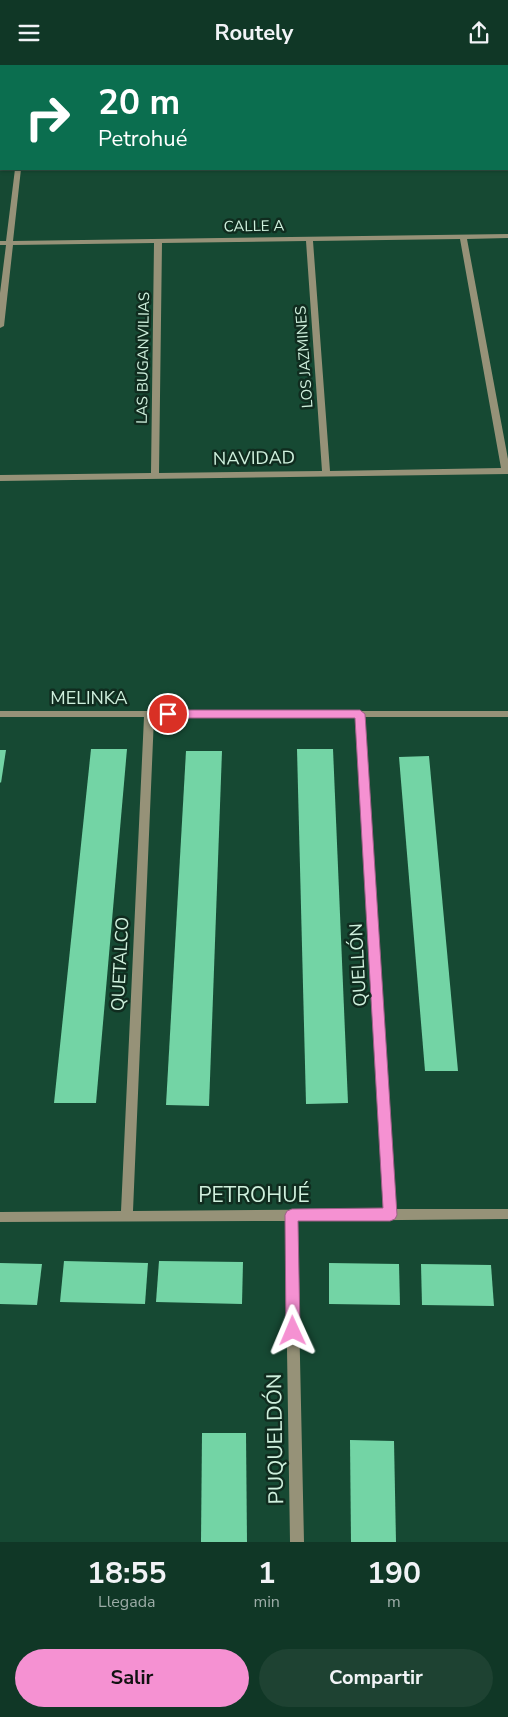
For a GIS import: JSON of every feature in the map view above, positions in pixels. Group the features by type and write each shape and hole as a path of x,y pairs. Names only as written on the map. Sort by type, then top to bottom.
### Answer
{"street":[{"path":"0,325 18,170"},
{"name":"CALLE A","path":"0,243 508,236"},
{"path":"462,237 507,471"},
{"name":"LOS JAZMINES","path":"309,239 326,473"},
{"name":"LAS BUGANVILIAS","path":"155,476 158,241"},
{"name":"NAVIDAD","path":"0,478 507,471"},
{"name":"MELINKA","path":"0,714 508,714"},
{"name":"QUETALCO","path":"127,1216 149,714"},
{"name":"QUELLÓN","path":"360,714 390,1215"},
{"name":"PETROHUÉ","path":"0,1217 508,1214"},
{"name":"PUQUELDÓN","path":"292,1215 297,1542"}],"building":[{"path":"91,749 127,749 96,1103 54,1103"},
{"path":"297,749 333,749 348,1103 306,1104"},
{"path":"0,750 6,750 1,783 0,782"},
{"path":"186,751 222,751 209,1106 166,1105"},
{"path":"429,756 458,1071 425,1071 399,757"},
{"path":"64,1261 148,1263 145,1304 60,1302"},
{"path":"159,1261 243,1262 242,1304 156,1302"},
{"path":"0,1263 42,1264 37,1305 0,1304"},
{"path":"329,1263 399,1264 400,1305 329,1304"},
{"path":"421,1264 491,1265 494,1306 422,1305"},
{"path":"202,1433 246,1433 247,1542 201,1542"},
{"path":"350,1440 394,1441 396,1542 351,1542"}],"route":[{"path":"168,714 360,714 390,1215 292,1215 293,1331"}]}
